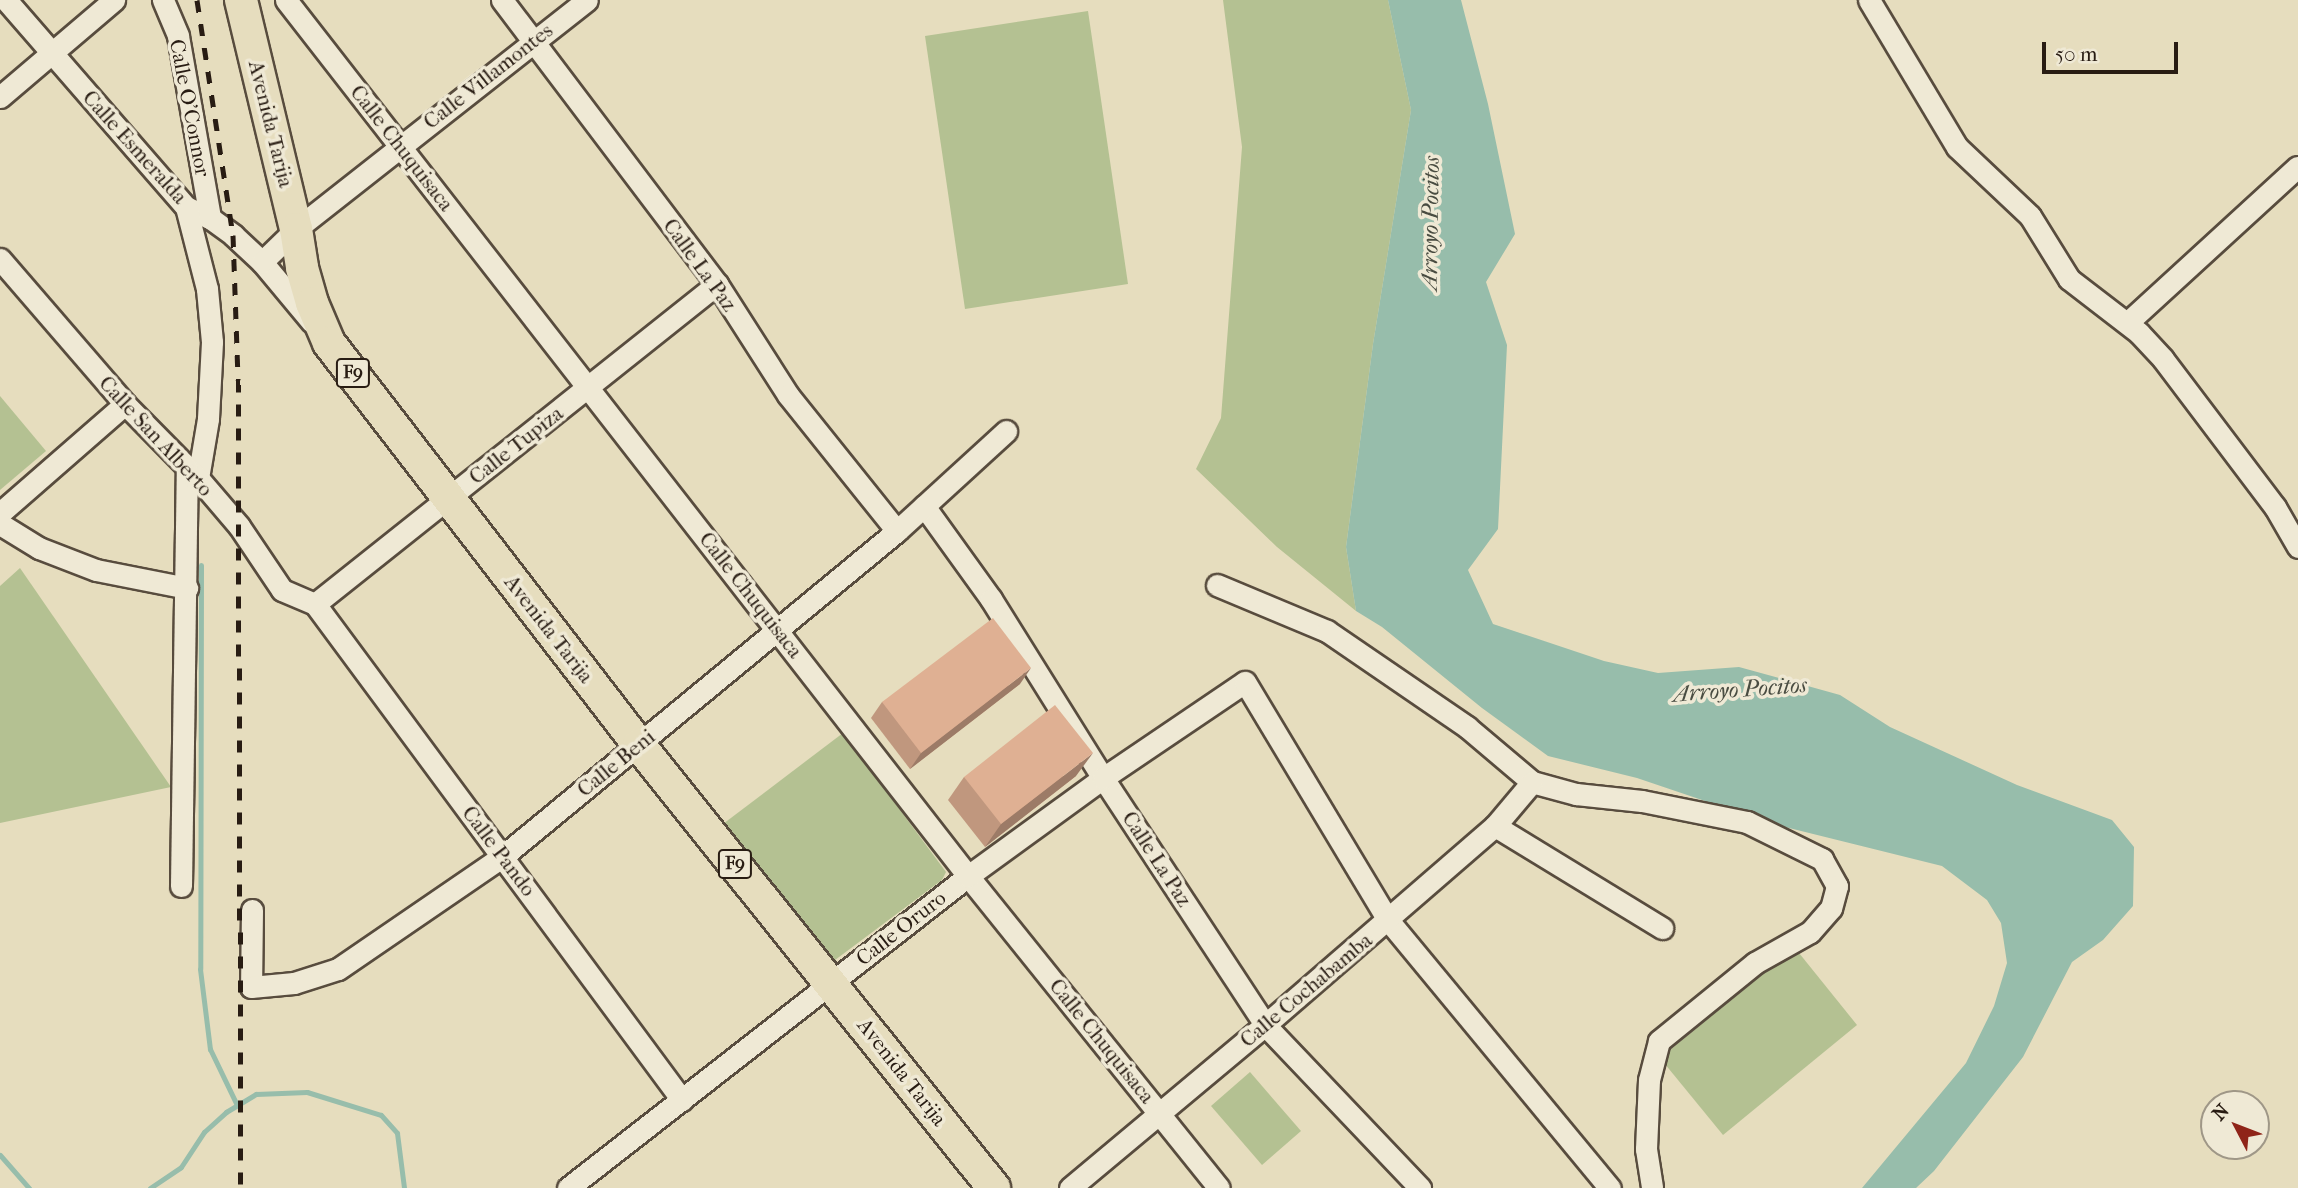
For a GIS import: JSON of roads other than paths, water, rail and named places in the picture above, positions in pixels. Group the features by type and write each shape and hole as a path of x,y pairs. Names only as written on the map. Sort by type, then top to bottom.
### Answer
{"highway":[{"name":"Avenida Tarija","path":"241,0 296,229 302,268 312,303 329,343 639,746 994,1188"}],"street":[{"name":"Calle Esmeralda","path":"6,0 186,206 211,218 262,262 329,343"},
{"path":"0,97 114,0"},
{"name":"Calle O'Connor","path":"163,0 178,36 211,218"},
{"name":"Calle Chuquisaca","path":"286,0 968,876 1219,1188"},
{"name":"Calle La Paz","path":"502,0 717,285 788,395 897,531"},
{"name":"Calle Villamontes","path":"262,262 296,229 400,145 587,0"},
{"path":"1869,0 1957,147 2030,216 2069,279 2127,323 2163,359 2275,507 2298,547"},
{"path":"2127,323 2297,167"},
{"path":"181,886 192,473 208,419 212,342 207,289 198,242 186,206"},
{"name":"Calle San Alberto","path":"0,259 125,404 239,526 282,590 315,604"},
{"name":"Calle Tupiza","path":"315,604 717,285"},
{"path":"0,513 125,404"},
{"name":"Calle Beni","path":"252,910 251,987 294,984 338,969 503,856 897,531 1006,431"},
{"name":"Calle La Paz","path":"924,506 991,599 1103,778 1265,1025 1420,1188"},
{"path":"0,524 39,548 96,570 187,588"},
{"path":"1217,585 1327,631 1467,727 1532,782 1576,794 1642,801 1747,822 1822,859 1837,886 1831,908 1810,932 1755,962 1659,1041 1649,1080 1646,1149 1652,1188"},
{"name":"Calle Pando","path":"315,604 682,1100"},
{"name":"Calle Oruro","path":"568,1188 968,876 1103,778 1245,682 1388,920"},
{"name":"Calle Cochabamba","path":"1070,1188 1265,1025 1495,826 1532,782"},
{"path":"1495,826 1662,928"},
{"path":"1388,920 1610,1188"}],"water":[{"name":"Arroyo Pocitos","path":"1388,0 1461,0 1488,104 1515,234 1486,282 1507,345 1498,529 1468,570 1493,624 1604,661 1658,673 1739,667 1840,695 1890,727 2017,785 2112,820 2134,847 2133,906 2103,940 2072,962 2023,1057 1934,1171 1916,1188 1862,1188 1966,1063 1994,1006 2007,963 2001,923 1987,900 1942,866 1773,824 1637,778 1548,756 1482,708 1382,627 1356,611 1346,547 1373,344 1411,110"}],"waterway":[{"path":"201,565 200,969 210,1049 237,1105"},
{"path":"150,1188 181,1167 204,1132 226,1112 256,1094 307,1092 381,1115 397,1133 404,1188"},
{"path":"0,1155 29,1188"}],"railway":[{"path":"197,0 233,235 238,380 241,1188"}]}
